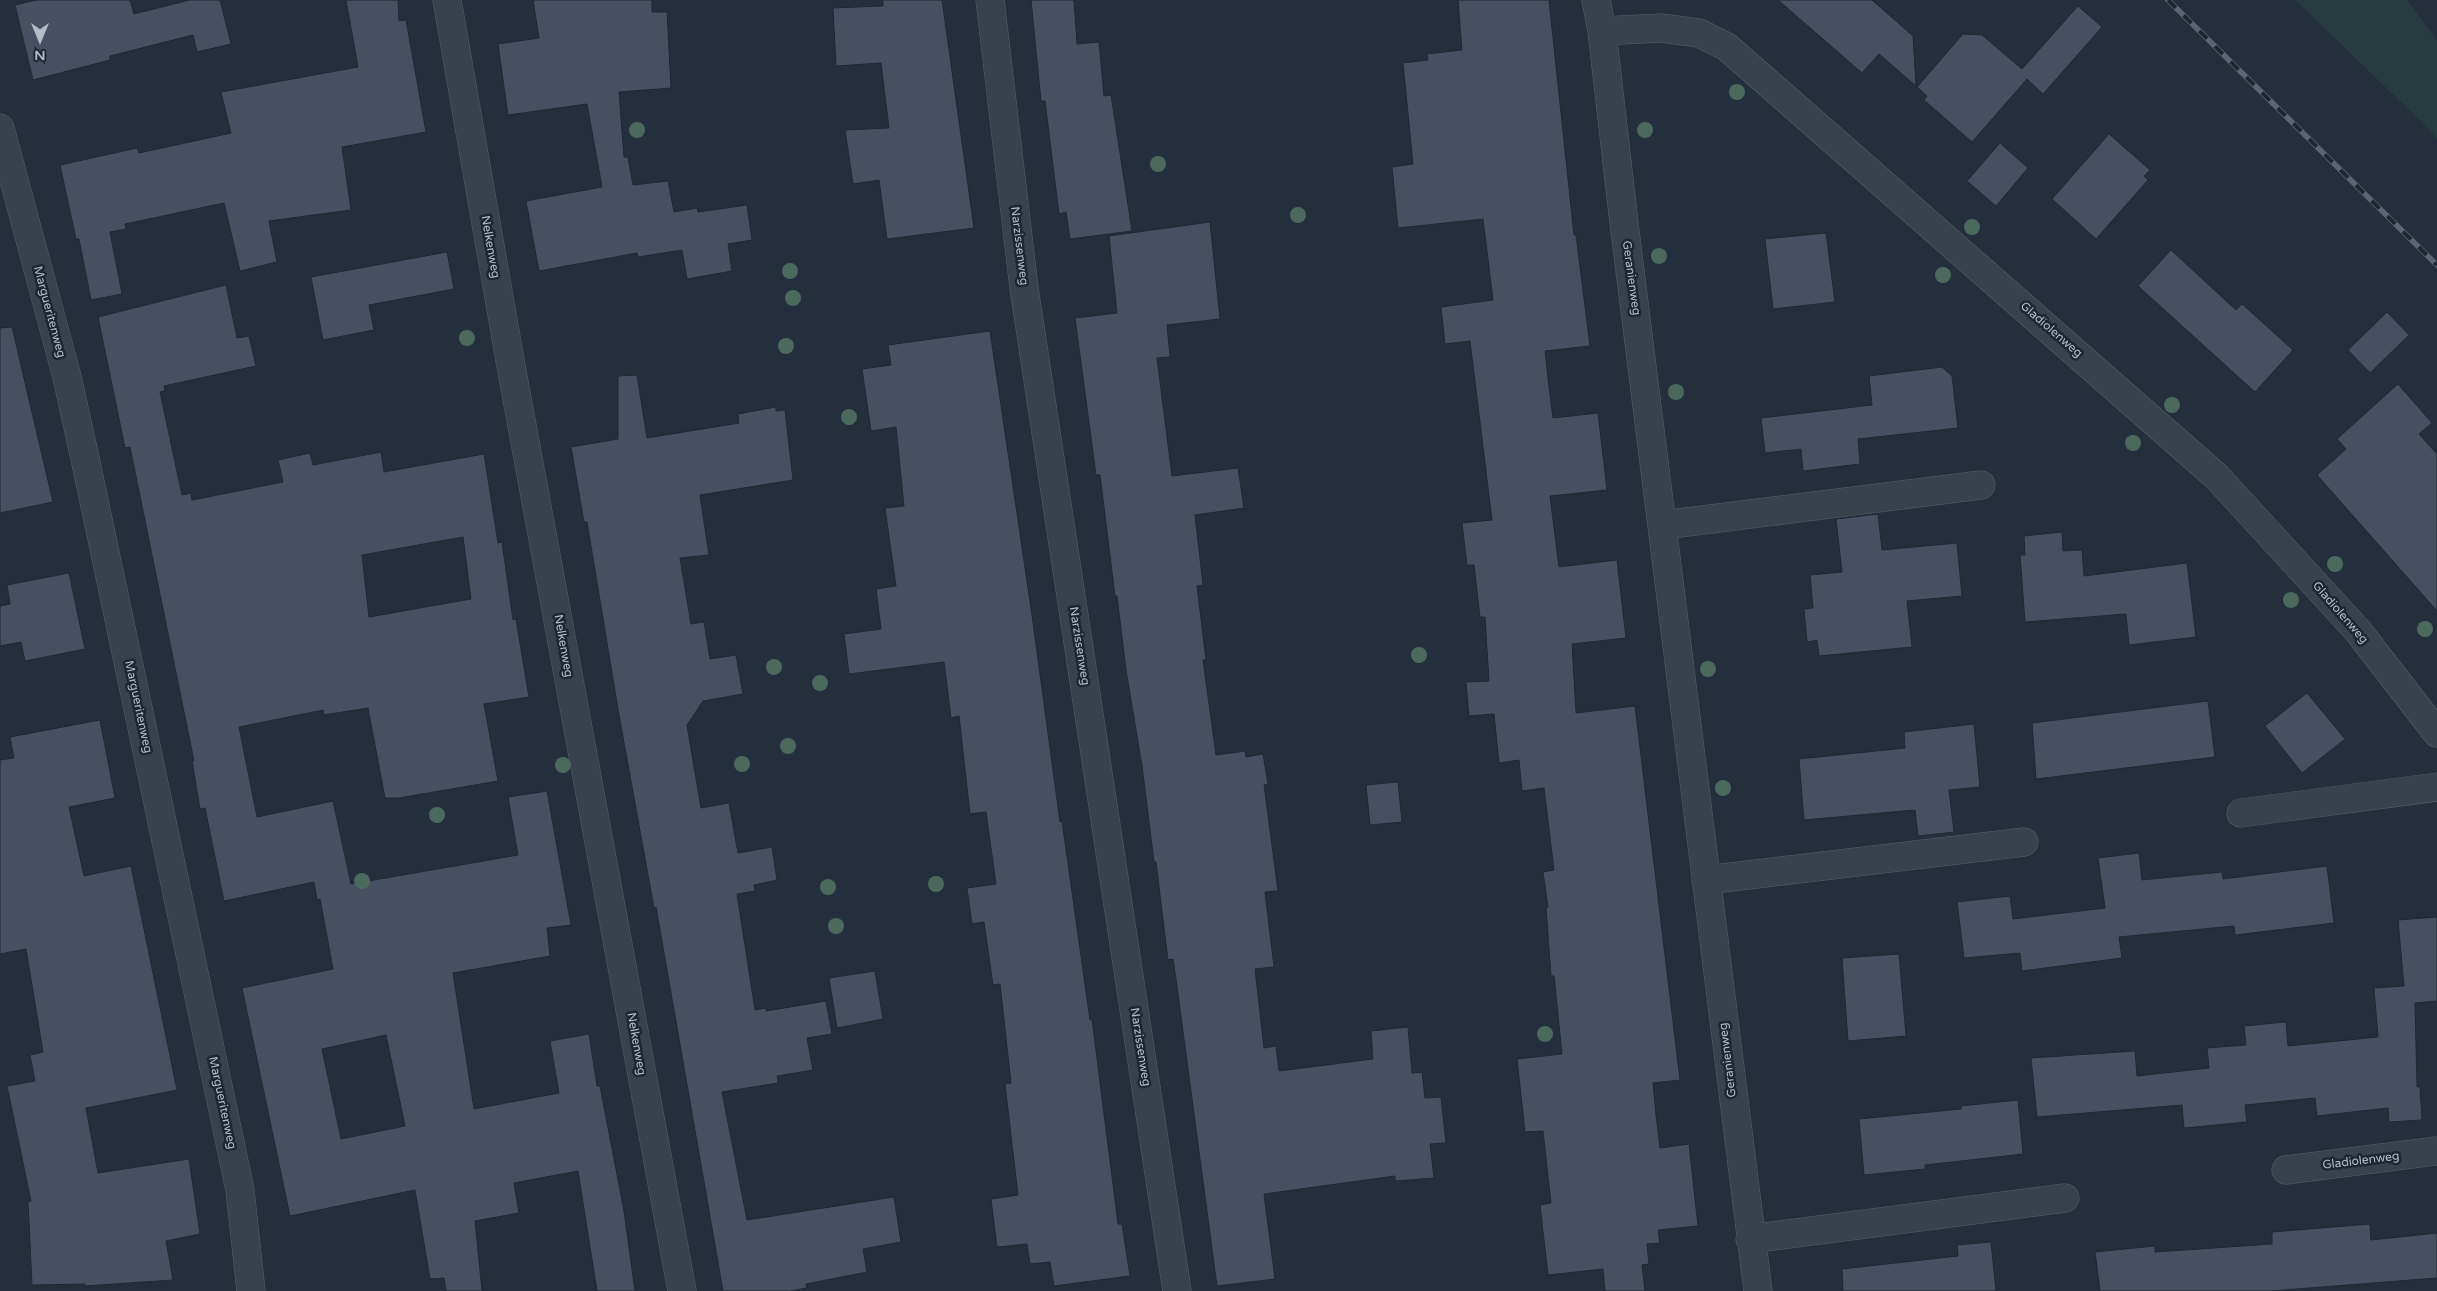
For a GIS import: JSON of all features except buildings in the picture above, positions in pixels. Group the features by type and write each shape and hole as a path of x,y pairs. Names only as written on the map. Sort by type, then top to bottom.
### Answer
{"street":[{"name":"Nelkenweg","path":"447,0 514,386 682,1291"},
{"name":"Narzissenweg","path":"990,0 1024,288 1177,1291"},
{"name":"Geranienweg","path":"1596,0 1602,30 1624,223 1758,1291"},
{"name":"Gladiolenweg","path":"1602,30 1661,28 1699,32 1727,48 2217,477 2358,631 2437,733"},
{"name":"Margueritenweg","path":"0,128 67,377 88,473 240,1190 251,1291"},
{"path":"1662,525 1981,485"},
{"path":"2241,813 2437,787"},
{"path":"1706,880 2024,842"},
{"name":"Gladiolenweg","path":"2286,1170 2437,1152"},
{"path":"1750,1239 2065,1198"}],"green space":[{"path":"2295,0 2407,0 2437,41 2437,139 2426,126"}],"railway":[{"path":"2168,0 2437,265"}]}
